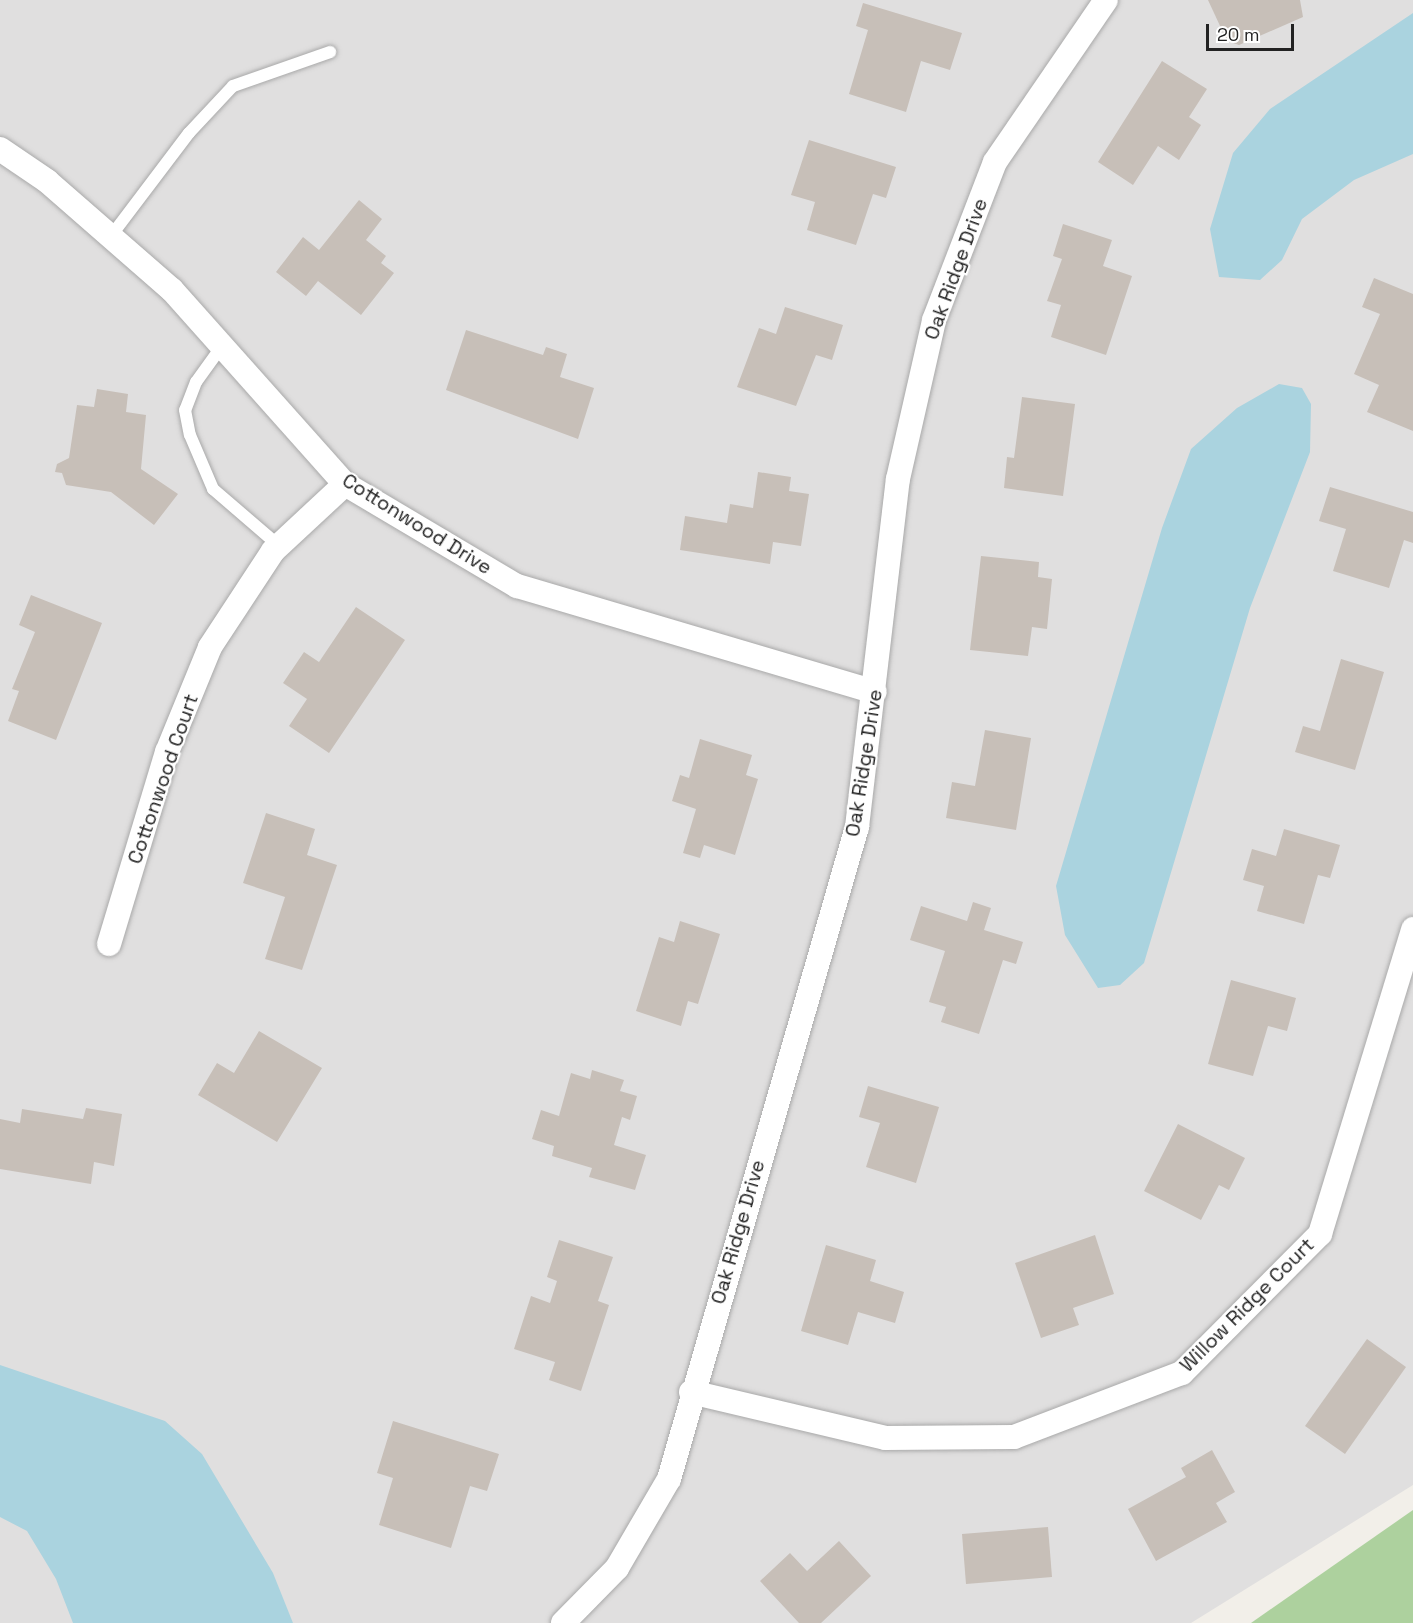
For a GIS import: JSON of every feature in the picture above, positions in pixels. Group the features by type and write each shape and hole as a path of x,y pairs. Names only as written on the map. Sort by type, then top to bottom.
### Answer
{"street":[{"name":"Oak Ridge Drive","path":"563,1623 617,1568 669,1479 691,1392 857,827 875,692 898,479 934,320 995,162 1106,0"},
{"name":"Cottonwood Drive","path":"0,148 111,237 172,290 345,483 517,586 875,692"},
{"name":"Cottonwood Court","path":"109,944 167,752 210,647 278,545 345,483"},
{"name":"Willow Ridge Court","path":"691,1392 885,1438 1014,1437 1182,1373 1320,1234 1413,929"}],"lane":[{"path":"111,237 189,133 233,86 330,52"},
{"path":"222,346 196,382 184,410 190,435 213,489 243,520 278,545"}],"shaded area":[{"path":"0,0 1413,0 1413,1485 1191,1623 0,1623"}],"green space":[{"path":"1413,1510 1413,1623 1251,1623"}],"water":[{"path":"1413,13 1413,154 1354,180 1302,219 1282,260 1260,280 1219,277 1210,229 1233,153 1270,109"},
{"path":"1279,384 1302,388 1311,404 1310,452 1250,608 1144,963 1120,985 1098,988 1065,935 1056,886 1162,528 1191,449 1237,408"},
{"path":"0,1365 165,1421 202,1454 273,1573 293,1623 73,1623 56,1579 27,1531 0,1517"}],"building":[{"path":"1208,0 1300,0 1303,17 1239,45 1227,41"},
{"path":"863,3 962,33 950,70 921,61 906,112 849,94 868,30 856,26"},
{"path":"1162,61 1207,89 1189,117 1201,125 1179,160 1158,146 1133,185 1098,162"},
{"path":"809,140 896,167 886,198 873,194 856,245 807,230 815,202 791,195"},
{"path":"359,200 382,219 366,240 386,256 381,263 394,273 361,315 318,281 306,296 276,272 303,237 319,250"},
{"path":"1063,224 1112,240 1103,266 1132,276 1106,355 1051,337 1061,305 1047,301 1062,259 1053,256"},
{"path":"1374,278 1413,294 1413,431 1367,412 1379,385 1354,374 1380,314 1362,307"},
{"path":"785,307 843,325 832,360 816,355 796,406 737,387 759,328 776,334"},
{"path":"466,330 543,355 546,347 567,354 560,377 594,388 578,439 446,390"},
{"path":"97,389 128,394 126,412 146,415 141,469 178,494 154,525 111,492 66,485 62,473 55,472 57,464 69,458 77,405 94,407"},
{"path":"1022,397 1075,404 1063,496 1004,488 1007,457 1014,458"},
{"path":"758,472 791,477 789,491 809,494 801,546 773,542 770,564 680,550 685,516 727,523 730,504 753,508"},
{"path":"1330,487 1413,512 1413,543 1404,540 1389,588 1333,571 1346,529 1319,521"},
{"path":"981,556 1039,562 1038,577 1052,579 1047,629 1032,627 1028,656 970,650"},
{"path":"31,595 102,623 56,740 8,721 19,691 12,689 35,632 19,625"},
{"path":"356,607 405,640 329,753 289,726 307,699 283,683 304,652 319,662"},
{"path":"1341,659 1384,672 1355,770 1295,752 1303,726 1320,731"},
{"path":"985,730 1031,738 1016,830 946,818 952,782 975,786"},
{"path":"700,739 752,755 746,775 758,779 735,855 704,845 700,858 683,853 696,809 672,801 680,775 689,778"},
{"path":"266,813 315,829 307,855 337,865 302,970 265,959 285,897 243,883"},
{"path":"1284,829 1340,845 1330,878 1318,875 1304,924 1257,911 1264,886 1243,880 1252,849 1276,856"},
{"path":"973,902 991,908 984,930 1023,942 1016,964 1003,960 979,1034 941,1022 946,1007 929,1002 945,951 910,940 921,906 967,921"},
{"path":"680,921 720,934 698,1004 688,1001 681,1026 636,1011 659,937 674,942"},
{"path":"1231,980 1296,998 1287,1031 1268,1026 1253,1076 1208,1064"},
{"path":"259,1031 322,1068 277,1142 198,1095 217,1063 234,1073"},
{"path":"592,1070 624,1080 620,1091 637,1096 630,1120 622,1117 614,1145 646,1155 635,1190 589,1177 592,1168 552,1156 554,1146 532,1139 541,1110 559,1116 571,1073 590,1079"},
{"path":"868,1086 939,1107 916,1183 866,1167 880,1123 859,1117"},
{"path":"86,1108 122,1114 114,1166 94,1162 91,1184 0,1169 0,1119 20,1123 22,1109 83,1119"},
{"path":"1178,1124 1245,1158 1229,1190 1219,1185 1201,1220 1144,1191"},
{"path":"1095,1235 1114,1294 1073,1308 1079,1325 1041,1338 1015,1263"},
{"path":"559,1240 613,1257 598,1301 609,1305 581,1391 549,1380 555,1362 514,1349 531,1296 550,1303 557,1281 547,1277"},
{"path":"826,1245 876,1260 870,1281 904,1292 895,1323 858,1312 848,1345 801,1331"},
{"path":"1367,1339 1406,1367 1345,1454 1305,1426"},
{"path":"393,1421 499,1454 487,1491 470,1486 451,1548 379,1525 393,1478 377,1473"},
{"path":"1212,1450 1235,1492 1216,1503 1227,1522 1156,1561 1128,1509 1186,1477 1181,1468"},
{"path":"1048,1527 1052,1577 966,1584 962,1534"},
{"path":"839,1541 871,1576 821,1623 799,1623 760,1581 790,1553 807,1571"}]}
